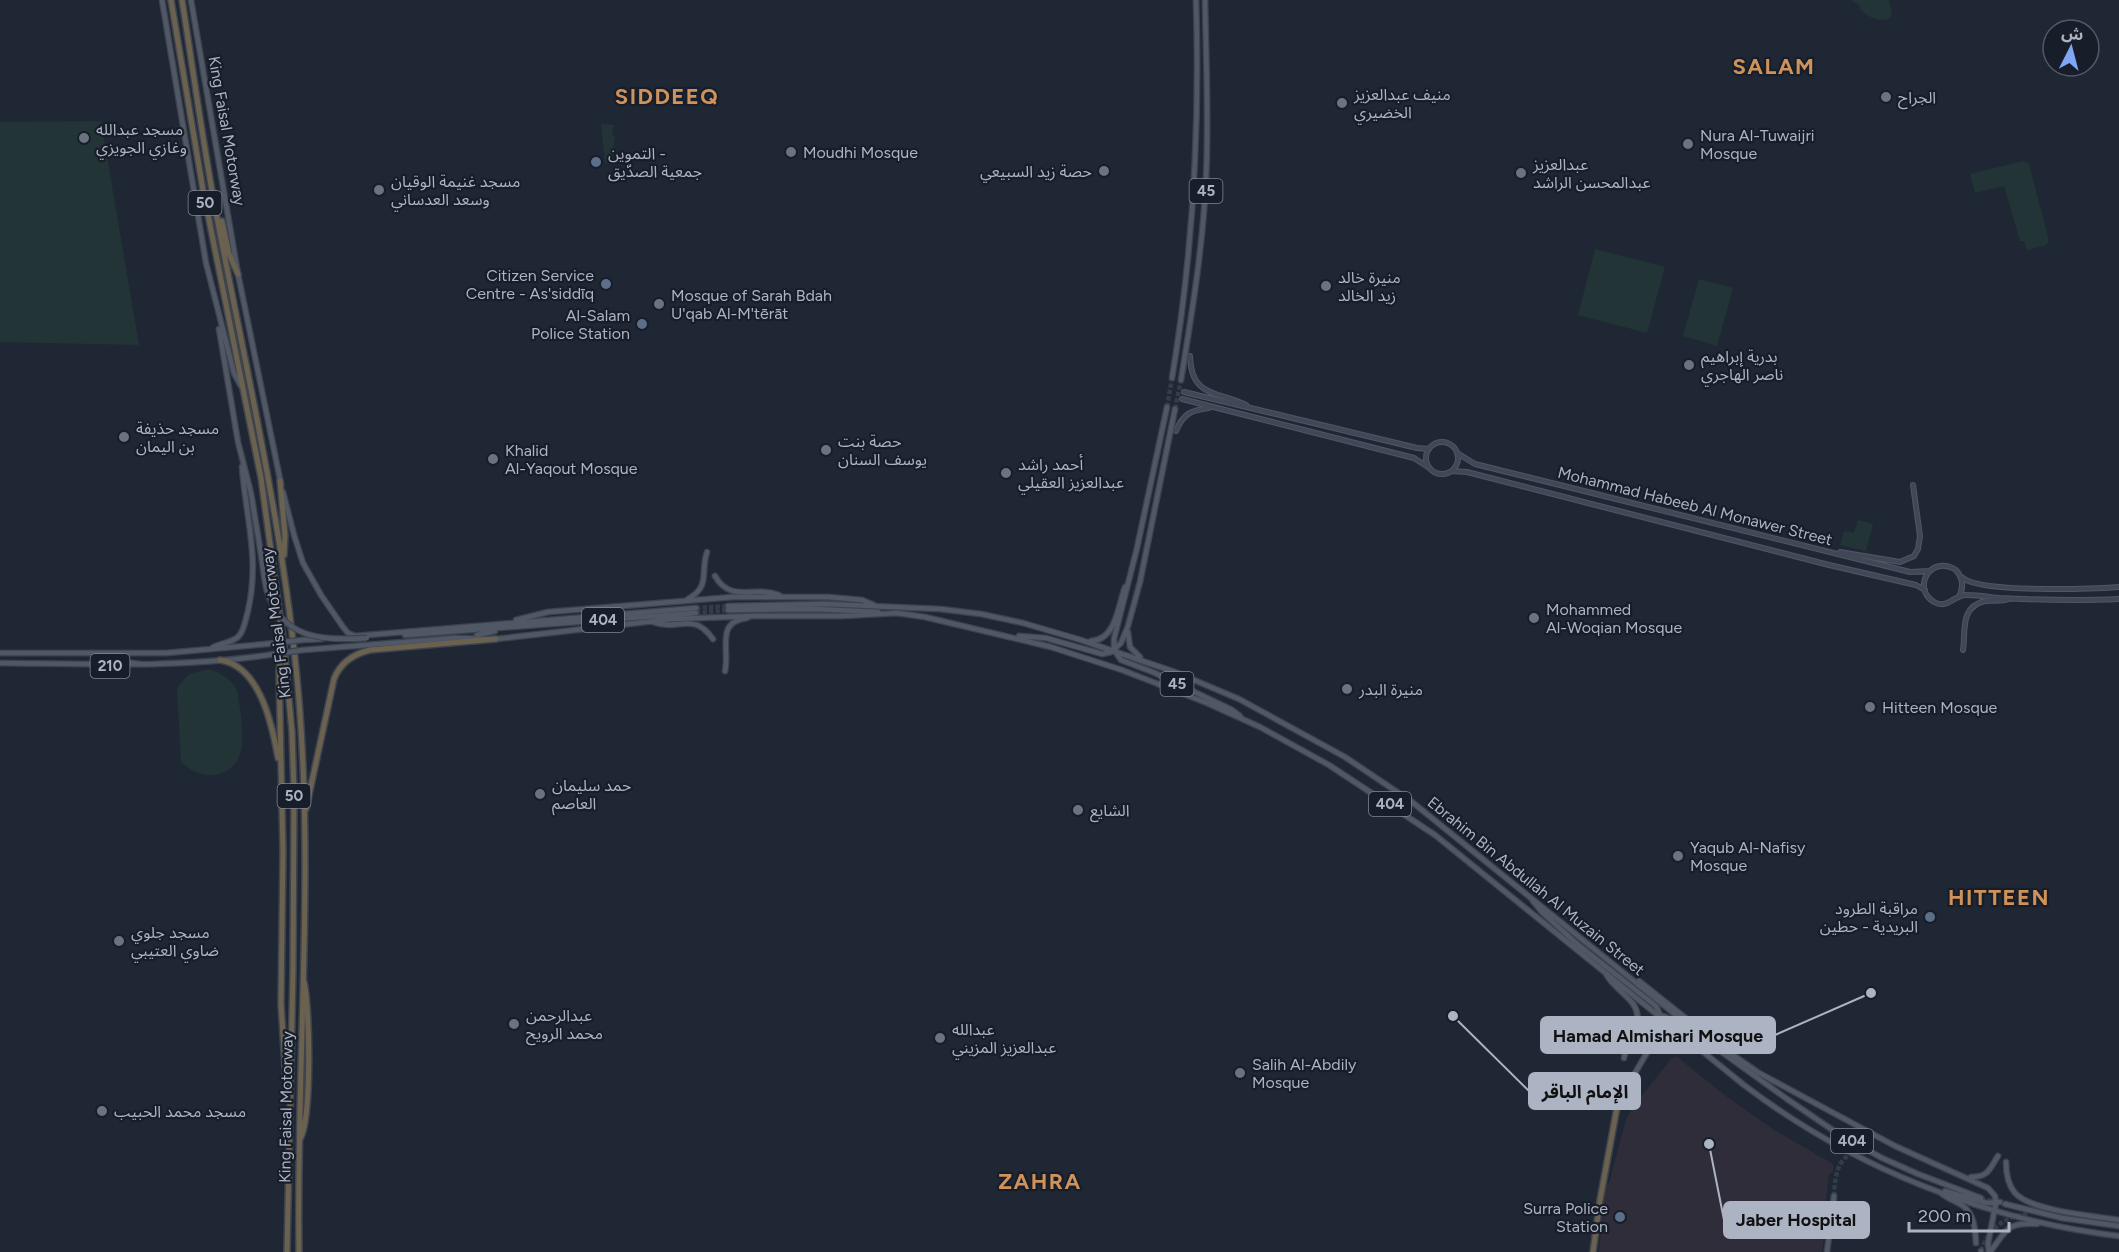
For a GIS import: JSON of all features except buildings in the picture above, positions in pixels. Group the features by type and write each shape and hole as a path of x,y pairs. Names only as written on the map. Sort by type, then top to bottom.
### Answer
{"highway":[{"name":"King Faisal Motorway","path":"171,0 203,190 261,478 284,646 292,732 293,970 287,1252"},
{"name":"King Faisal Motorway","path":"182,0 214,204 283,560 298,697 304,814 298,1224 300,1252"},
{"path":"214,204 221,219 229,254 238,274"},
{"path":"280,481 285,535 283,560"},
{"path":"304,814 310,797 315,758 334,679 345,663 359,653 376,649 496,639"},
{"path":"284,646 279,667 283,782 281,1004 289,1116"},
{"path":"220,660 241,668 256,686 274,736 283,782"},
{"path":"1593,1252 1618,1102"}],"main road":[{"name":"King Faisal Motorway","path":"162,0 203,247 234,373 242,386"},
{"name":"King Faisal Motorway","path":"191,0 238,274 280,481 297,545 307,571 343,627 355,636"},
{"name":"45","path":"1172,378 1187,283 1193,197 1198,96 1196,0"},
{"name":"45","path":"1181,380 1194,299 1206,183 1208,139 1204,0"},
{"path":"210,649 232,640 241,633 251,595 253,541 218,311"},
{"path":"1190,356 1192,374 1200,387 1252,409"},
{"path":"1184,392 1429,449"},
{"path":"1182,399 1414,458 1431,471 1440,474 1452,471 1457,462 1457,453 1452,446 1443,442 1435,444 1429,449 1426,458 1428,467"},
{"path":"1114,650 1114,639 1167,407"},
{"path":"1176,431 1188,412 1214,407"},
{"path":"1009,636 1044,638 1099,654 1114,650 1121,643 1128,626 1150,542 1175,409"},
{"name":"Mohammad Habeeb Al Monawer Street","path":"1457,453 1475,464 1910,572 1929,571"},
{"path":"242,459 251,494 266,587 271,602 280,616 290,625 305,634 326,639 367,638 510,625"},
{"name":"Mohammad Habeeb Al Monawer Street","path":"1452,471 1467,472 1916,585 1924,590"},
{"path":"1822,550 1900,562 1912,558 1917,552 1920,541 1912,485"},
{"path":"687,600 702,586 707,552"},
{"path":"2119,587 2043,589 1977,584 1967,581 1954,568 1947,566 1938,566 1929,571 1924,580 1924,590 1932,601 1940,604 1951,603 1967,595 2049,600 2119,599"},
{"path":"1081,640 1097,641 1109,633 1131,571"},
{"path":"715,576 722,586 731,591 770,592 782,596"},
{"path":"1959,597 1962,588 1960,576"},
{"path":"468,637 548,612 687,600 782,596 859,599 876,606"},
{"path":"1963,650 1964,622 1971,609 1982,602 2010,598"},
{"name":"404","path":"876,606 806,603 728,608 897,613 1009,636 1122,670 1241,718 1329,765 1417,822 1771,1105 1802,1125 1872,1164 1939,1191 1995,1210 2048,1224 2119,1236"},
{"name":"Ebrahim Bin Abdullah Al Muzain Street","path":"876,606 940,609 981,614 1023,623 1114,650 1175,672 1258,708 1345,757 1423,810 1723,1053 1837,1133 1882,1158 1982,1197"},
{"path":"355,636 696,610"},
{"name":"404","path":"268,655 303,650 468,637 496,639 651,621 897,613"},
{"path":"725,671 725,635 728,629 736,621 755,616"},
{"path":"651,621 664,625 697,624 704,628 713,639"},
{"path":"1128,626 1128,642 1134,652 1142,658 1175,672"},
{"name":"210","path":"0,653 114,654 210,649 355,636"},
{"path":"257,656 254,650 258,645"},
{"name":"45","path":"1114,650 1123,661 1155,673 1232,710 1241,718"},
{"path":"114,654 113,658 116,662 136,662 142,665"},
{"name":"210","path":"0,663 142,665 268,655"},
{"path":"1530,896 1542,912 1577,944 1654,1004 1660,1016 1671,1019 1704,1044 1723,1053"},
{"path":"1605,972 1611,982 1633,1003 1637,1012 1637,1025 1623,1058"},
{"path":"1631,977 1646,985 1727,1051 1759,1073 1895,1146 1966,1176 1990,1190 2000,1203"},
{"path":"1624,1086 1632,1079 1650,1048 1657,1041 1673,1038 1699,1047"},
{"path":"1868,1153 1882,1158"},
{"path":"1966,1176 1975,1178 1986,1174 1991,1170 1998,1156"},
{"path":"2006,1162 2011,1188 2023,1199 2068,1212 2119,1220"},
{"path":"1939,1191 1950,1192 1985,1203 2000,1203 2062,1218 2119,1228"},
{"path":"1939,1191 1969,1212 1974,1224 1976,1243"},
{"path":"1827,1252 1834,1196"},
{"path":"1990,1252 1988,1243 1995,1210 2000,1203"},
{"path":"2028,1214 2119,1228"},
{"path":"1990,1252 2002,1233 2010,1227 2023,1223 2048,1224"}],"shaded area":[{"path":"1851,0 1889,0 1892,13 1889,19 1873,18"},
{"path":"101,121 139,345 0,342 0,122"},
{"path":"601,124 614,125 612,135 615,136 611,164 605,163"},
{"path":"2023,161 2029,164 2049,241 2046,245 2027,250 2024,241 2020,241 2004,186 1975,193 1970,174"},
{"path":"1595,249 1665,267 1647,333 1578,315"},
{"path":"1699,279 1733,288 1717,346 1683,336"},
{"path":"1858,520 1873,524 1866,551 1840,545 1844,531 1854,533"},
{"path":"207,669 217,672 233,683 238,693 242,727 241,751 237,761 230,769 213,775 198,773 181,762 177,688 188,675"},
{"path":"1677,1057 1727,1097 1774,1130 1833,1164 1833,1172 1829,1174 1825,1206 1828,1211 1822,1252 1599,1252 1605,1187 1609,1183 1626,1120 1634,1105 1672,1058"}],"tunnel":[{"path":"1167,407 1172,378"},
{"path":"1175,409 1181,380"},
{"path":"696,608 728,606"},
{"path":"696,613 728,610"},
{"path":"1834,1196 1840,1164 1850,1155 1868,1153"},
{"path":"1981,1198 2005,1204"},
{"path":"1981,1251 1988,1236 1999,1225 2012,1218 2028,1214"}],"place":[{"name":"الجراح","path":"1886,97"},
{"name":"منيف عبدالعزيز الخضيري","path":"1342,103"},
{"name":"مسجد عبدالله وغازي الجويزي","path":"84,138"},
{"name":"Nura Al-Tuwaijri Mosque","path":"1688,144"},
{"name":"Moudhi Mosque","path":"791,152"},
{"name":"التموين - جمعية الصدّيق","path":"596,162"},
{"name":"حصة زيد السبيعي","path":"1104,171"},
{"name":"عبدالعزيز عبدالمحسن الراشد","path":"1521,173"},
{"name":"مسجد غنيمة الوقيان وسعد العدساني","path":"379,190"},
{"name":"Citizen Service Centre - As'siddīq","path":"606,284"},
{"name":"منيرة خالد زيد الخالد","path":"1326,286"},
{"name":"Mosque of Sarah Bdah U'qab Al-M'tērāt","path":"659,304"},
{"name":"Al-Salam Police Station","path":"642,324"},
{"name":"بدرية إبراهيم ناصر الهاجري","path":"1689,365"},
{"name":"مسجد حذيفة بن اليمان","path":"124,437"},
{"name":"حصة بنت يوسف السنان","path":"826,450"},
{"name":"Khalid Al-Yaqout Mosque","path":"493,459"},
{"name":"أحمد راشد عبدالعزيز العقيلي","path":"1006,473"},
{"name":"Mohammed Al-Woqian Mosque","path":"1534,618"},
{"name":"منيرة البدر","path":"1347,689"},
{"name":"Hitteen Mosque","path":"1870,707"},
{"name":"حمد سليمان العاصم","path":"540,794"},
{"name":"الشايع","path":"1078,810"},
{"name":"Yaqub Al-Nafisy Mosque","path":"1678,856"},
{"name":"مراقبة الطرود البريدية - حطين","path":"1930,917"},
{"name":"مسجد جلوي ضاوي العتيبي","path":"119,941"},
{"name":"Hamad Almishari Mosque","path":"1871,993"},
{"name":"الإمام الباقر","path":"1453,1016"},
{"name":"عبدالرحمن محمد الرويح","path":"514,1024"},
{"name":"عبدالله عبدالعزيز المزيني","path":"940,1038"},
{"name":"Salih Al-Abdily Mosque","path":"1240,1073"},
{"name":"مسجد محمد الحبيب","path":"102,1111"},
{"name":"Jaber Hospital","path":"1709,1144"},
{"name":"Surra Police Station","path":"1620,1217"}],"district":[{"name":"SALAM","path":"1774,66"},
{"name":"SIDDEEQ","path":"667,96"},
{"name":"HITTEEN","path":"1999,897"},
{"name":"ZAHRA","path":"1040,1181"}]}
